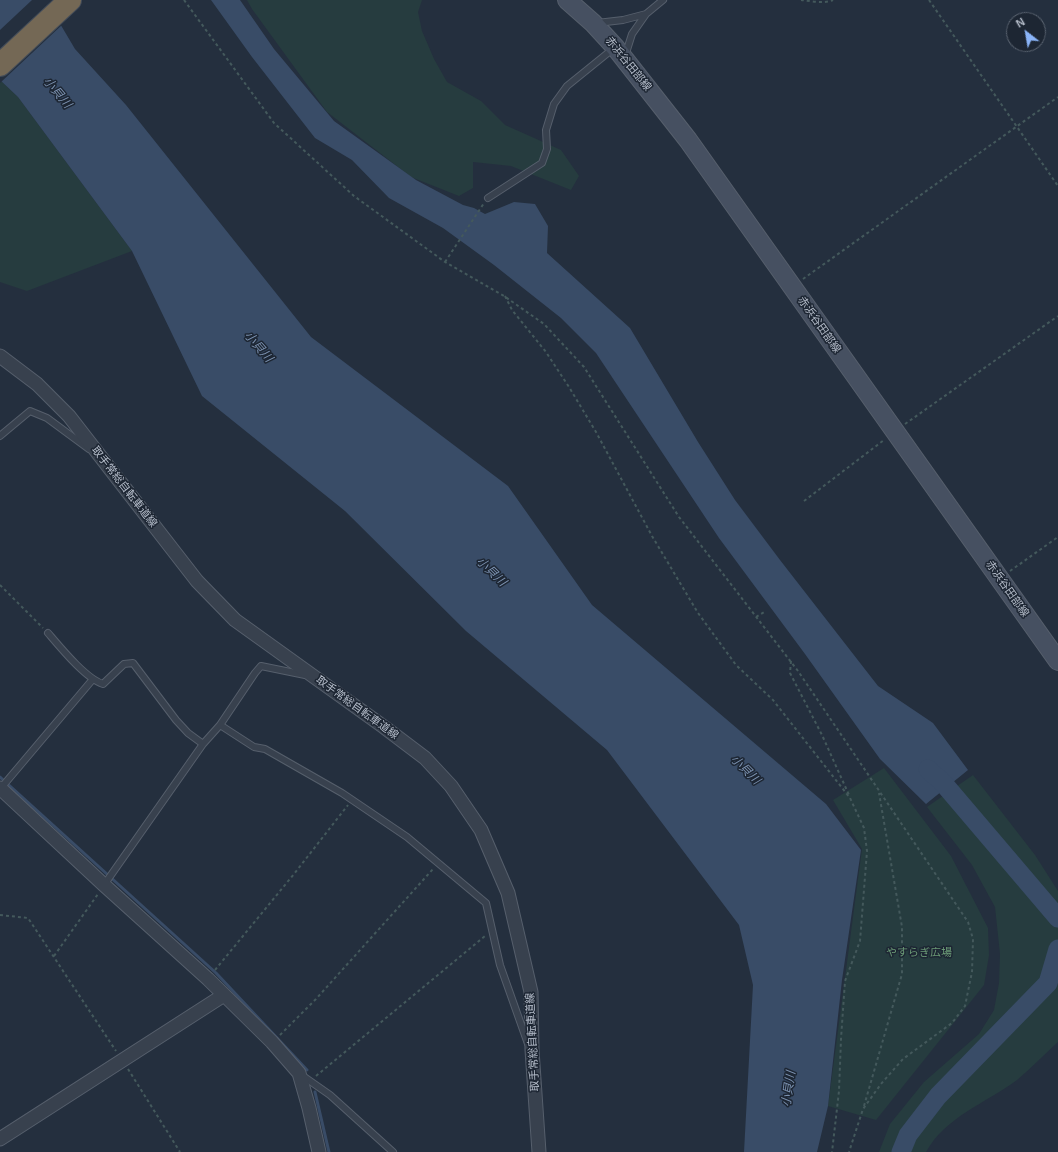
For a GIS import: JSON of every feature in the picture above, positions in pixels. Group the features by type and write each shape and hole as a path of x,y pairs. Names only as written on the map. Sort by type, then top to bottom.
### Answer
{"highway":[{"path":"0,47 50,0"},
{"path":"0,66 70,0"}],"main road":[{"name":"赤浜谷田部線","path":"567,0 593,23 620,52 688,140 1058,661"}],"street":[{"name":"取手常総自転車道線","path":"0,356 37,384 69,416 197,582 235,620 425,758 451,786 481,830 508,893 531,992 532,1050 539,1152"},
{"path":"0,788 208,979 272,1042 299,1074 309,1108 319,1152"},
{"path":"0,1139 224,995"}],"lane":[{"path":"488,198 542,163 546,149 546,130 554,104 567,86 620,52 646,14 663,0"},
{"path":"593,23 623,20 646,14"},
{"path":"0,436 30,411 47,418 105,461"},
{"path":"48,633 66,655 96,682 103,684 124,664 133,663 176,720 188,733 203,744"},
{"path":"104,885 203,744 220,725 261,666 314,677"},
{"path":"0,788 93,679"},
{"path":"220,725 254,747 266,749 352,800 407,837 486,903 500,965 522,1028 532,1050"},
{"path":"299,1074 330,1095 393,1152"}],"path":[{"path":"184,0 274,123 354,196 445,262 504,296 544,324 584,367 679,517 791,661 968,922 973,939 972,972 965,1006 952,1023 903,1059 881,1084 863,1109"},
{"path":"801,0 820,2 830,2 833,0"},
{"path":"929,0 1058,186"},
{"path":"792,287 1058,97"},
{"path":"445,262 481,208"},
{"path":"504,296 512,310 546,352 569,387 596,432 652,536 698,613 736,665 773,700 850,798"},
{"path":"804,501 895,432 1058,316"},
{"path":"1000,579 1058,537"},
{"path":"0,585 48,633"},
{"path":"756,617 766,611"},
{"path":"791,661 790,673 822,735 864,828 867,851 860,941 846,981 841,1039 839,1091 832,1152"},
{"path":"849,1152 902,974 902,927 879,792"},
{"path":"208,979 352,800"},
{"path":"272,1042 316,999 439,864"},
{"path":"54,956 104,885"},
{"path":"0,915 28,918 122,1060 180,1152"},
{"path":"311,1081 492,929"}],"green space":[{"path":"247,0 422,0 418,12 422,31 434,59 447,82 481,101 505,125 561,150 579,176 571,190 511,166 473,162 473,188 459,196 411,177 327,112"},
{"path":"0,80 18,97 132,251 27,291 0,282"},
{"name":"やすらぎ広場","path":"884,768 951,856 988,928 989,955 984,985 876,1120 828,1106 862,849 833,800"},
{"path":"973,775 1035,855 1058,891 1058,1042 1017,1080 955,1120 944,1129 926,1152 879,1152 890,1124 924,1082 979,1034 994,1010 999,983 1000,954 995,907 972,865 927,807"}],"water":[{"name":"小貝川","path":"0,0 46,0 75,49 126,105 311,337 508,486 592,605 826,804 861,850 842,980 828,1106 817,1152 744,1152 753,985 739,925 607,750 466,631 345,511 202,396 132,251 18,97 0,80"},
{"path":"211,0 240,0 274,49 334,121 416,180 463,205 474,208 485,214 514,202 535,204 548,226 547,253 630,328 698,442 735,500 780,560 878,686 933,723 968,770 926,804 880,759 805,654 719,538 596,353 561,318 494,265 443,228 389,198 352,160 315,138 252,57"}],"pier":[{"path":"32,0 49,0 63,24 0,83 0,30"}],"waterway":[{"path":"928,769 944,784 1058,918"},
{"path":"0,777 216,973 307,1070"},
{"path":"901,1152 908,1135 938,1096 1048,983 1058,949"},
{"path":"315,1092 329,1152"}]}
